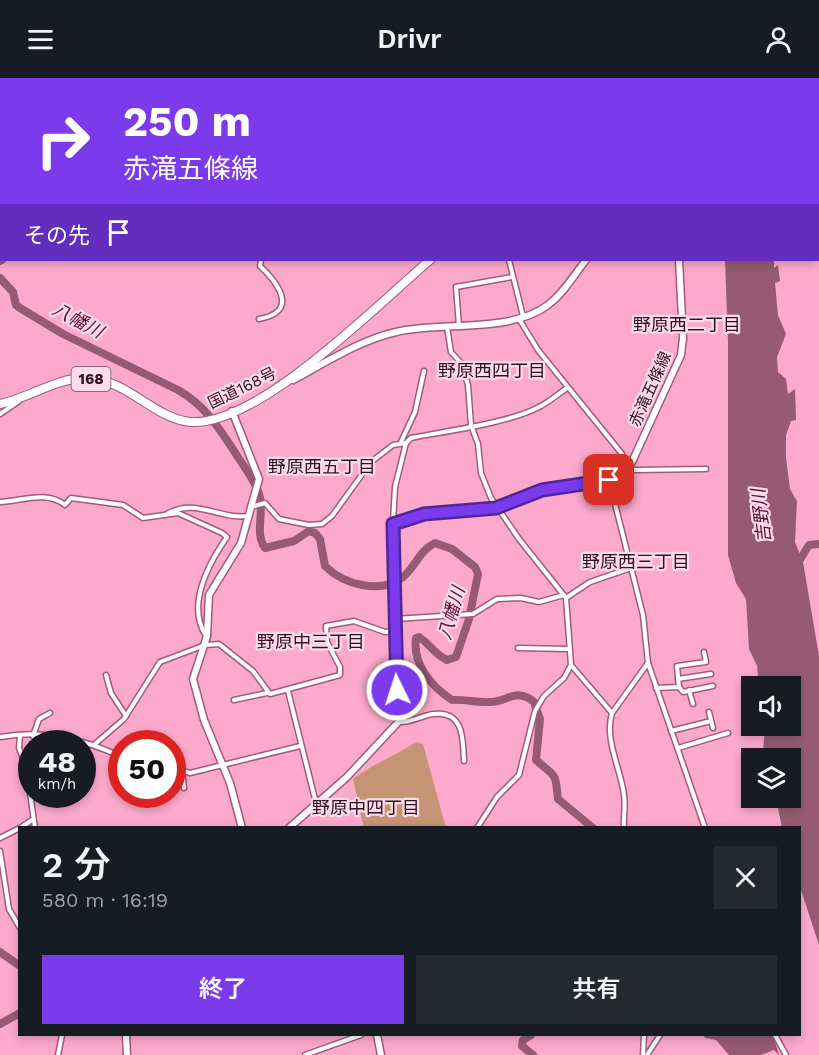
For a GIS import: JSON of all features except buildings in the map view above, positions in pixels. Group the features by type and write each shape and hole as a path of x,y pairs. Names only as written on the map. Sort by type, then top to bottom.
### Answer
{"highway":[{"name":"国道168号","path":"0,404 20,400 64,381 85,378 106,381 126,388 160,410 185,421 214,418 285,384 429,261"}],"main road":[{"path":"285,384 351,350 396,332 521,318 546,306 557,297 585,261"},
{"name":"赤滝五條線","path":"627,468 681,354 683,338 680,261"},
{"path":"232,411 258,471 258,482 241,543 209,595 207,636 196,666 194,689 230,783 241,826"},
{"path":"291,826 400,722 404,711 396,683 393,524 424,514 496,508 542,490 609,480 627,468"},
{"path":"126,1036 128,1055"},
{"path":"377,1036 381,1055"}],"street":[{"path":"259,319 272,317 283,303 281,291 260,266 261,261"},
{"path":"509,261 521,318 538,350 622,454 627,468 635,470 706,469"},
{"path":"459,326 456,287 512,277"},
{"path":"447,327 451,352 460,363 468,385 471,425 478,444 481,473 496,508 565,597 572,666 612,713"},
{"path":"393,524 394,487 424,371"},
{"path":"253,504 268,504 279,519 309,525 322,524 332,516 371,462 393,445 404,443 411,438 480,425 539,407 567,388"},
{"path":"0,414 20,400"},
{"path":"609,480 645,625 648,663 704,826"},
{"path":"0,502 36,497 58,499 65,505 71,498 123,505 143,518 178,513 187,515 227,537 204,576 201,590 201,625 207,636"},
{"path":"161,517 186,507 213,510 228,517 248,516"},
{"path":"395,619 473,614 497,599 521,598 539,602 565,597 590,582 631,568"},
{"path":"234,700 288,691 340,675 340,668 327,642 326,626 354,621 385,632 395,631"},
{"path":"96,743 126,716 160,662 205,645 219,644 253,671 267,693"},
{"path":"518,648 569,650"},
{"path":"704,652 706,662 677,666 679,687 683,692 713,686"},
{"path":"624,826 624,795 615,762 610,721 612,713 648,663"},
{"path":"478,826 497,797 519,775 537,708 572,666"},
{"path":"678,679 711,674"},
{"path":"106,675 111,693 126,716"},
{"path":"656,688 679,687"},
{"path":"689,690 693,704"},
{"path":"288,691 316,804"},
{"path":"709,712 713,728"},
{"path":"35,730 39,719 50,714"},
{"path":"400,722 412,722 431,714 452,716 460,723 464,761"},
{"path":"671,730 711,721"},
{"path":"678,748 728,733"},
{"path":"0,737 18,735"},
{"path":"186,771 222,766 300,746"},
{"path":"31,808 34,826"},
{"path":"23,826 32,819"},
{"path":"0,838 18,829"},
{"path":"0,851 9,909 18,925"},
{"path":"58,1055 62,1036"},
{"path":"306,1055 358,1036"},
{"path":"644,1036 645,1055"},
{"path":"645,1055 659,1036"},
{"path":"776,1036 786,1055"}],"shaded area":[{"path":"416,742 423,744 445,826 364,826 353,779"}],"water":[{"name":"吉野川","path":"725,261 774,261 774,268 778,265 780,281 775,283 778,315 786,334 777,357 778,372 786,379 788,394 795,389 796,420 791,421 786,435 786,458 790,489 797,501 795,542 803,562 819,656 819,945 801,890 801,826 782,826 778,808 801,808 801,748 763,748 764,736 801,736 801,676 758,676 757,666 749,649 746,599 736,583 728,555 728,342"},
{"path":"704,1036 773,1036 779,1055 774,1050 761,1055 729,1055 716,1040"}],"waterway":[{"name":"八幡川","path":"0,278 13,292 16,305 20,308 63,334 178,390 204,410 224,435 257,489 261,501 260,536 265,548 294,541 309,531 315,533 320,539 325,566 342,578 373,586 384,585 403,577 425,550 435,543 452,549 475,567 478,574 469,619 456,657 447,660 443,658 419,637 416,638 416,648 420,666 431,682 452,700 490,702 517,695 534,702 540,719 536,760 553,775 558,799 591,826"},
{"path":"796,566 809,545 819,544"},
{"path":"0,952 18,965"},
{"path":"0,1024 18,1014"},
{"name":"八幡川","path":"529,1036 523,1040 522,1046 533,1055"}],"district":[{"name":"野原西二丁目","path":"687,324"},
{"name":"野原西四丁目","path":"492,370"},
{"name":"野原西五丁目","path":"322,466"},
{"name":"野原西三丁目","path":"636,561"},
{"name":"野原中三丁目","path":"311,641"},
{"name":"野原中四丁目","path":"366,807"}],"route":[{"path":"397,690 393,524 424,514 496,508 542,490 609,480"}]}
